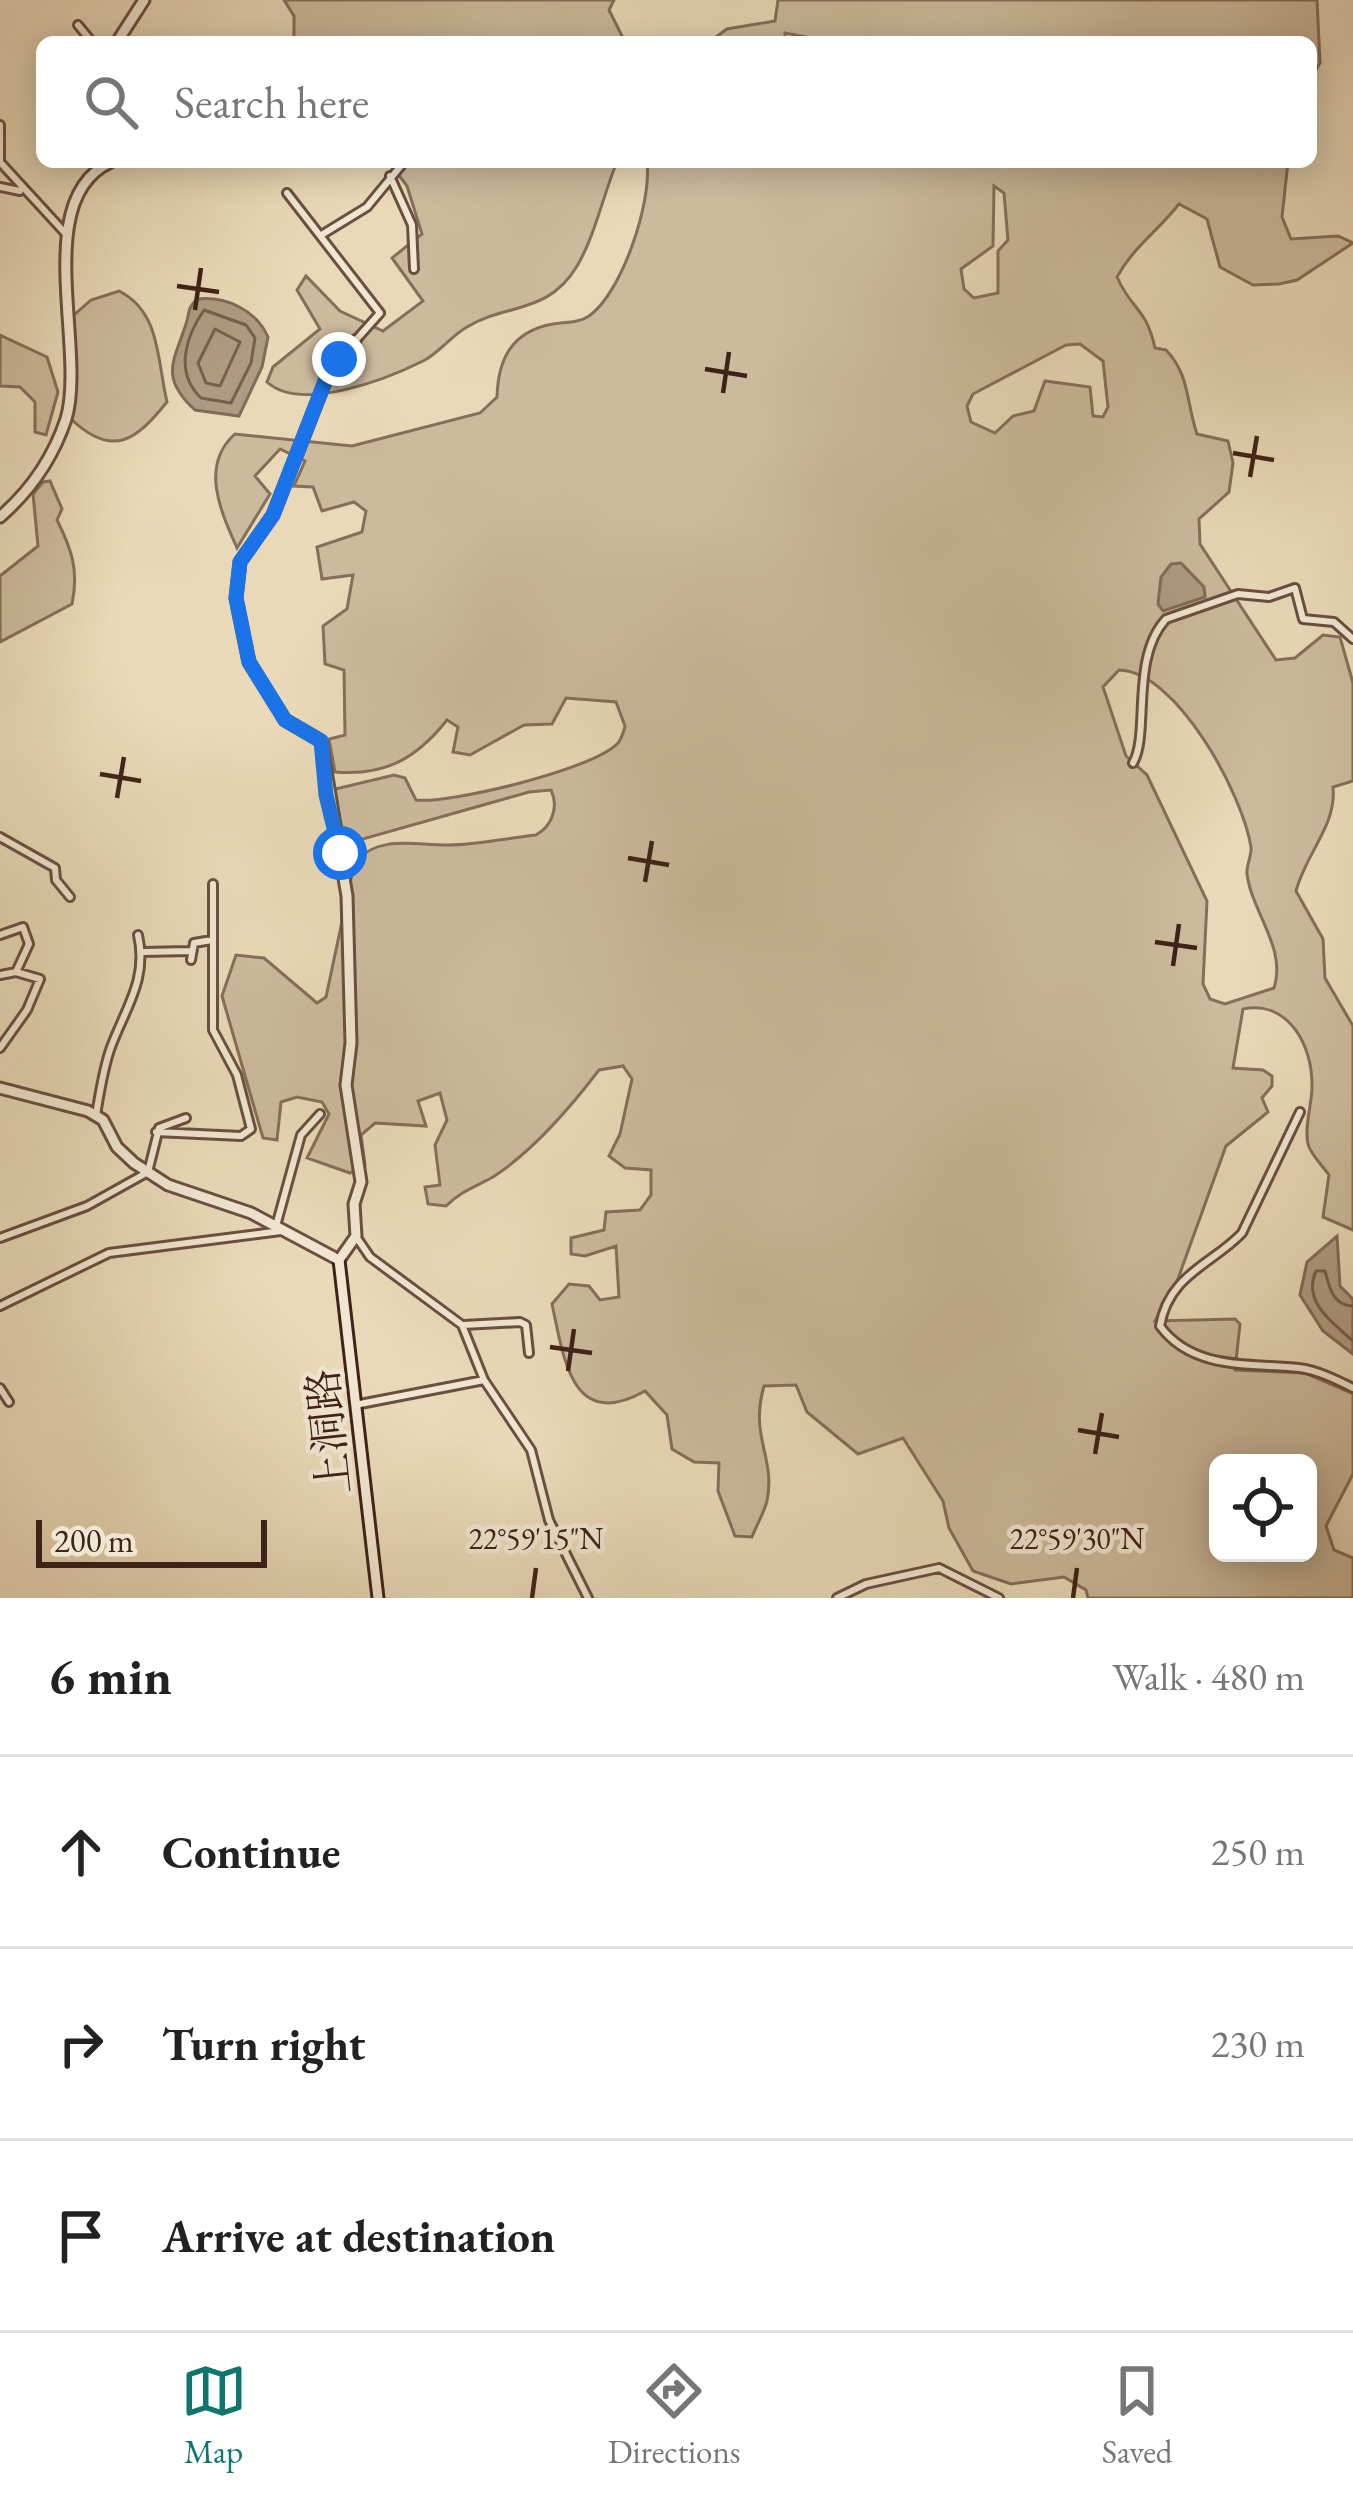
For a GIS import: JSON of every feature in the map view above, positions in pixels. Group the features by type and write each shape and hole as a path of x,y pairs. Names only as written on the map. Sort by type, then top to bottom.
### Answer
{"street":[{"path":"121,36 144,0"},
{"path":"78,25 87,36"},
{"path":"0,125 0,163 66,234"},
{"path":"0,517 27,494 67,417 71,370 66,234 83,182 103,168"},
{"path":"323,234 367,207 398,168"},
{"path":"390,176 412,225 414,268"},
{"path":"0,187 24,191"},
{"path":"287,193 380,313 327,376 273,515 240,562 236,598 249,662 285,720 321,741 327,762 326,795 347,896 351,1043 346,1085 361,1181 354,1204 356,1236 370,1257 461,1325 484,1380 532,1450 549,1520 588,1598"},
{"path":"1133,763 1138,754 1138,699 1157,629 1166,620 1238,594 1269,597 1295,588 1304,619 1334,622 1353,639"},
{"path":"0,837 55,868 56,880 70,897"},
{"path":"156,1132 241,1136 251,1129 237,1076 213,1030 213,884"},
{"path":"0,935 23,927 29,944 16,972"},
{"path":"96,1115 105,1067 140,982 138,935"},
{"path":"142,952 191,956 194,944 212,940"},
{"path":"0,1048 27,1010 40,979 16,972 1,977"},
{"path":"0,1088 96,1115 117,1147 148,1172 280,1228 339,1260 356,1236"},
{"path":"1300,1112 1242,1234 1228,1248 1196,1264 1160,1326 1182,1348 1252,1370 1308,1370 1353,1388"},
{"path":"280,1228 301,1135 320,1114"},
{"path":"0,1238 87,1206 148,1172 156,1132 165,1122 186,1118"},
{"path":"0,1306 109,1252 280,1228"},
{"name":"上洞路","path":"339,1260 378,1598"},
{"path":"461,1325 520,1322 526,1325 529,1353"},
{"path":"359,1403 484,1380"},
{"path":"0,1388 9,1402"},
{"path":"837,1598 866,1584 939,1568 999,1598"}],"shaded area":[{"path":"284,0 614,0 609,10 622,36 294,36 294,16"},
{"path":"778,0 1317,0 1320,63 1317,68 1317,36 717,36 727,29 775,21"},
{"path":"394,168 615,168 577,266 566,282 540,301 482,319 429,358 344,390 301,394 267,382 273,367 320,329 297,290 306,276 340,311 383,331 423,301 392,258 422,234 407,186"},
{"path":"647,168 1287,168 1282,217 1291,239 1338,236 1353,243 1297,280 1253,285 1220,267 1207,219 1179,204 1117,277 1143,316 1155,348 1166,350 1174,359 1197,434 1228,441 1233,463 1229,492 1199,519 1200,544 1276,660 1295,658 1323,635 1340,637 1353,683 1353,781 1333,787 1326,827 1296,891 1323,939 1325,978 1353,1026 1353,1230 1323,1217 1329,1175 1308,1144 1311,1071 1302,1041 1273,1011 1243,1009 1233,1068 1263,1070 1272,1076 1272,1086 1262,1098 1268,1112 1226,1146 1175,1287 1155,1321 1235,1319 1240,1324 1235,1370 1305,1373 1353,1394 1353,1474 1326,1526 1334,1550 1353,1558 1353,1598 1088,1598 1086,1590 1064,1577 1011,1584 973,1571 949,1528 943,1501 903,1438 858,1454 807,1412 796,1385 764,1386 759,1419 768,1472 767,1501 752,1537 735,1536 718,1491 719,1463 694,1462 672,1449 667,1415 645,1391 601,1403 587,1396 576,1384 561,1347 552,1304 569,1284 589,1286 600,1300 619,1297 616,1246 585,1256 571,1254 571,1238 604,1230 606,1212 640,1210 651,1195 651,1170 625,1168 609,1156 620,1134 632,1079 623,1066 599,1070 522,1155 446,1206 428,1204 425,1187 440,1185 435,1145 447,1120 440,1093 418,1101 426,1126 375,1123 361,1135 365,1165 350,1173 307,1158 329,1114 322,1102 297,1097 281,1102 277,1140 263,1138 222,996 236,955 264,958 317,1003 326,997 355,860 388,844 459,845 536,835 546,827 554,809 551,790 529,792 349,843 341,838 331,790 394,775 405,778 416,800 489,791 553,774 604,753 619,742 625,726 616,702 566,698 552,724 524,725 470,755 453,752 458,727 447,720 398,762 369,771 335,772 329,739 345,735 344,670 325,664 323,626 347,609 353,575 322,579 317,547 362,532 366,511 354,502 322,511 313,487 294,486 305,461 280,449 255,476 270,494 237,548 216,488 218,460 235,434 352,446 480,413 497,397 504,359 518,340 539,328 585,318 601,304 623,268 640,222","holes":["994,186 1004,193 1008,240 998,251 998,293 974,298 964,289 961,269 993,246","1080,344 1103,361 1108,407 1103,417 1093,416 1090,387 1045,381 1034,411 1013,416 995,433 971,422 967,406 973,394 1066,345","1119,670 1141,676 1184,713 1204,739 1235,798 1251,847 1250,888 1276,959 1274,988 1225,1004 1210,999 1203,984 1207,901 1147,775 1126,756 1103,687"]},
{"path":"119,291 133,300 150,325 167,402 135,434 113,441 100,439 72,420 74,315 91,300"},
{"path":"0,335 47,357 58,392 46,435 35,432 35,402 20,387 0,386"},
{"path":"50,481 62,509 57,520 73,561 72,604 0,642 0,576 38,546 33,494"}],"water":[{"path":"197,299 239,307 256,319 268,337 262,367 239,416 195,410 173,378 174,359"},
{"path":"1181,563 1204,587 1205,597 1163,611 1158,604 1161,577 1171,564"},
{"path":"1337,1236 1340,1286 1353,1299 1353,1354 1323,1331 1300,1295 1307,1262"}],"route":[{"path":"339,359 327,376 273,515 240,562 236,598 249,662 285,720 321,741 327,762 326,795 340,853"}]}
